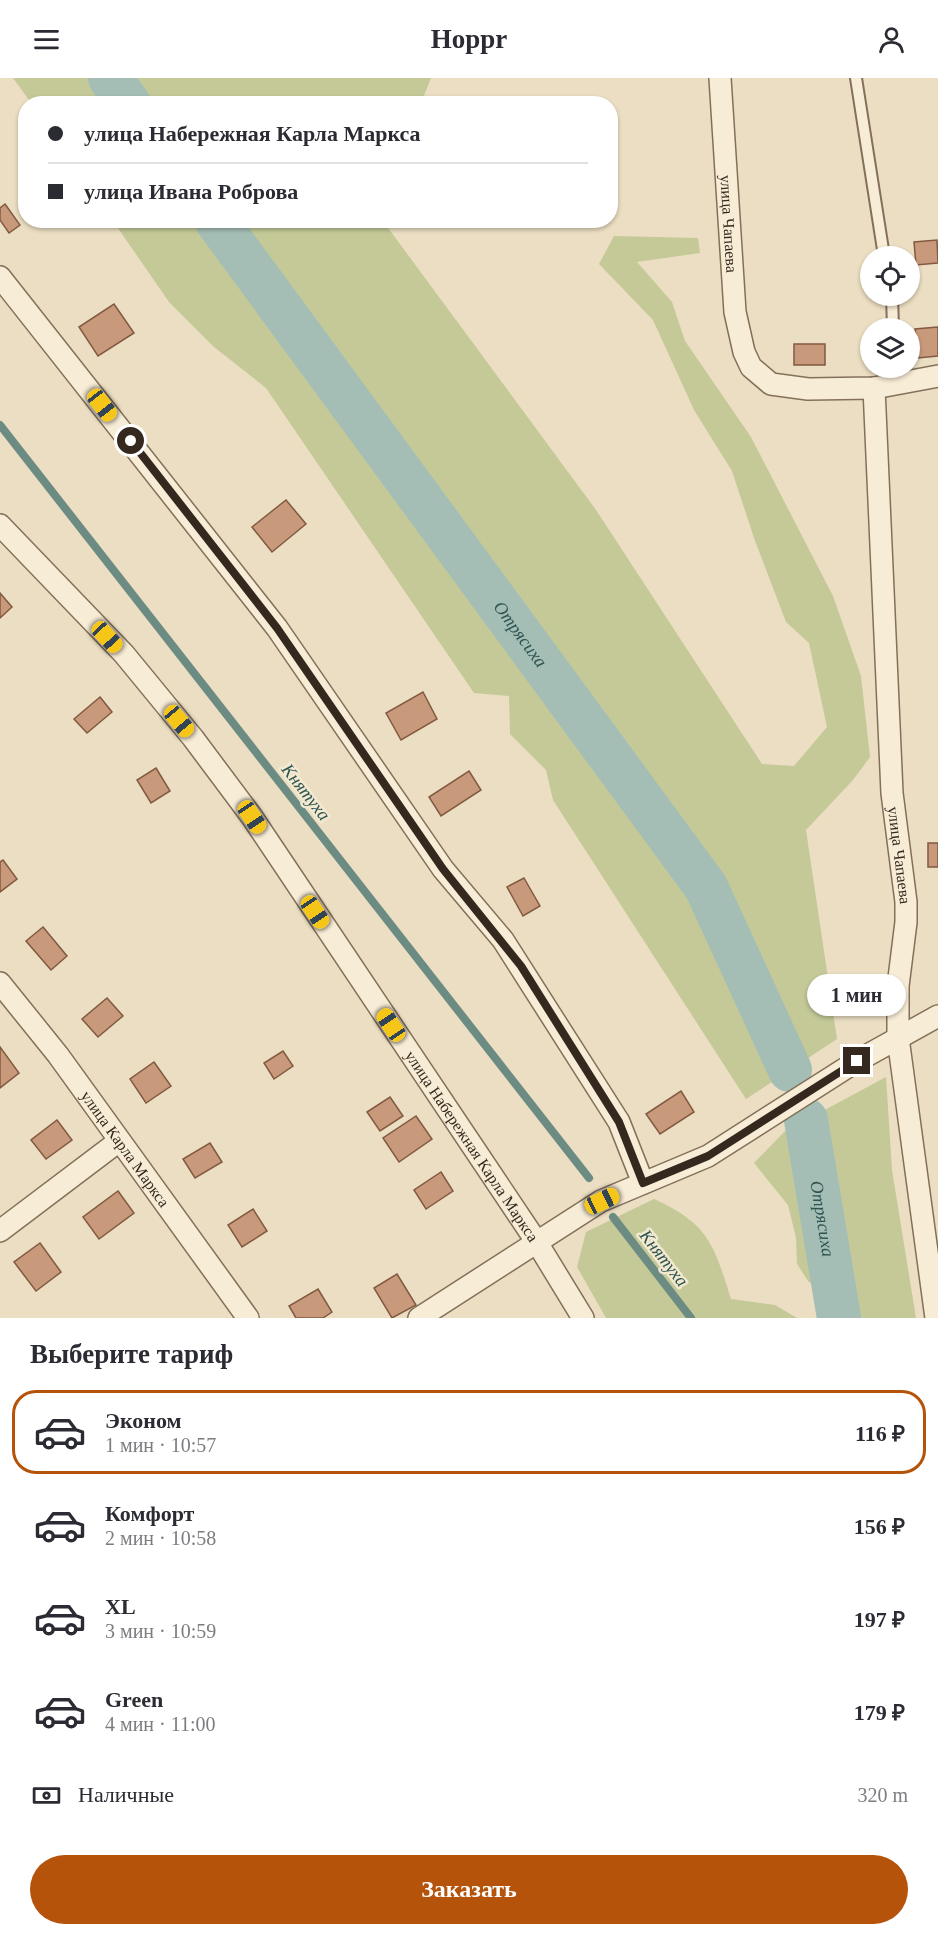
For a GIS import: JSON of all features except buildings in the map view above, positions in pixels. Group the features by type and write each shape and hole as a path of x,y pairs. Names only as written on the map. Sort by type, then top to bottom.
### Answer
{"street":[{"name":"улица Чапаева","path":"720,78 735,312 744,352 751,367 771,384 789,388 887,380 892,793 906,902 898,987 898,1038 936,1318"},
{"path":"0,277 277,628 443,869 503,940 619,1122 643,1183"},
{"path":"887,380 938,376"},
{"name":"улица Набережная Карла Маркса","path":"0,525 123,654 213,764 252,817 536,1241 582,1318"},
{"name":"улица Карла Маркса","path":"0,983 58,1055 248,1318"},
{"path":"419,1318 536,1241 602,1201 708,1156 898,1038 938,1016"},
{"path":"0,1231 119,1141"}],"lane":[{"path":"856,78 882,246"}],"green space":[{"path":"13,78 431,78 424,96 26,96"},
{"path":"118,228 388,228 596,510 762,764 794,766 827,727 809,643 786,622 754,538 732,471 694,410 653,320 599,264 614,236 698,238 700,253 637,262 672,302 685,341 751,437 833,596 861,676 870,757 853,780 806,830 837,1039 746,1099 553,800 546,770 510,734 509,696 474,693 266,388 214,347 169,302"},
{"path":"886,1077 892,1170 916,1318 823,1318 825,1294 808,1281 797,1264 796,1238 788,1205 754,1163 792,1124 806,1120"},
{"path":"654,1199 687,1218 707,1238 720,1264 731,1299 775,1305 797,1318 606,1318 577,1267 586,1232"}],"waterway":[{"name":"Отрясиха","path":"110,78 123,96"},
{"name":"Отрясиха","path":"222,228 706,887 790,1070"},
{"name":"Княтуха","path":"0,425 589,1178"},
{"name":"Отрясиха","path":"806,1120 839,1318"},
{"name":"Княтуха","path":"613,1217 691,1318"}],"route":[{"path":"131,441 203,530 277,628 443,869 503,940 521,966 619,1122 643,1183 708,1156 857,1061"}]}
